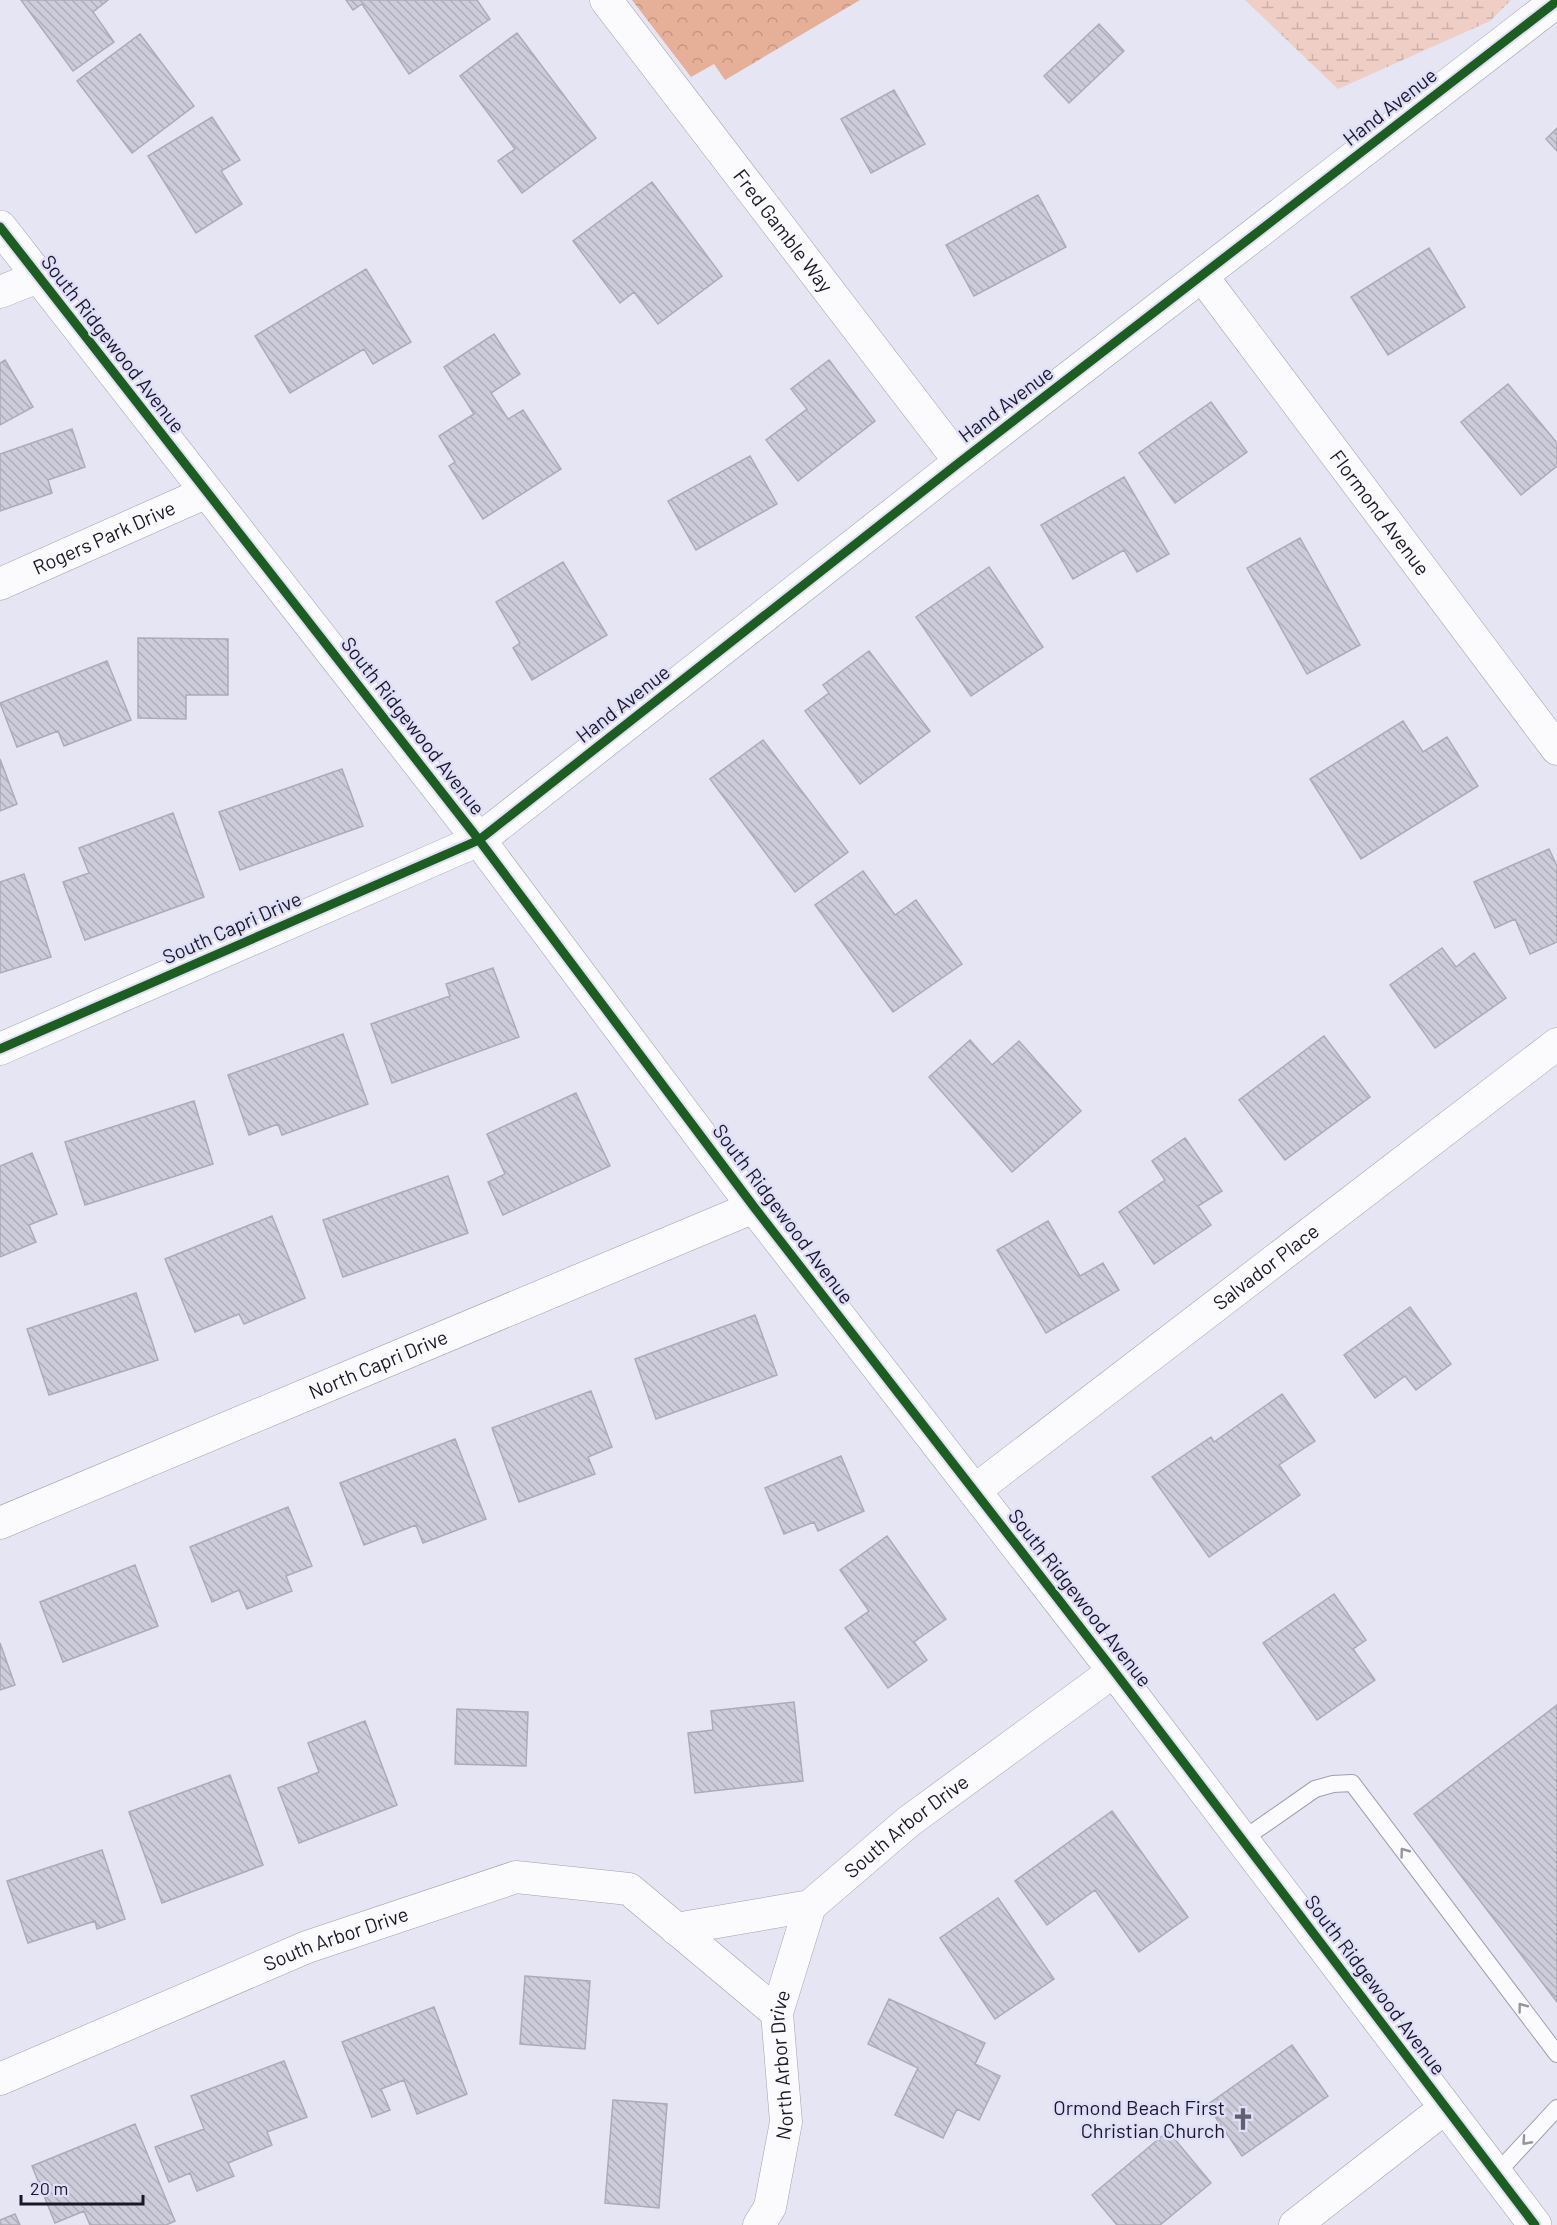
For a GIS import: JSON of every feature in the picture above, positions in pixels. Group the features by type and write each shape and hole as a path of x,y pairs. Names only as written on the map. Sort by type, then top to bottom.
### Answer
{"street":[{"name":"Fred Gamble Way","path":"606,0 960,462"},
{"name":"Hand Avenue","path":"479,840 960,462 1557,1"},
{"name":"South Ridgewood Avenue","path":"0,227 479,840 754,1207 1114,1671 1535,2225"},
{"name":"Flormond Avenue","path":"1202,276 1557,749"},
{"path":"0,292 38,277"},
{"name":"Rogers Park Drive","path":"0,584 207,492"},
{"name":"South Capri Drive","path":"0,1049 479,840"},
{"name":"Salvador Place","path":"974,1491 1557,1044"},
{"name":"North Capri Drive","path":"0,1523 754,1207"},
{"name":"South Arbor Drive","path":"810,1906 908,1822 1114,1671"},
{"name":"South Arbor Drive","path":"0,2079 307,1947 516,1877 629,1889 777,2013"},
{"path":"676,1929 810,1906"},
{"name":"North Arbor Drive","path":"759,2225 770,2207 786,2122 777,2013 810,1906"},
{"path":"1295,2225 1445,2108"}],"lane":[{"path":"1242,1840 1315,1789 1333,1784 1353,1784 1557,2054"},
{"path":"1496,2174 1557,2108"}],"green space":[{"path":"632,0 860,0 725,80 714,64 691,77"},
{"path":"1245,0 1511,0 1490,21 1338,89"}],"building":[{"path":"21,0 108,0 93,12 114,42 73,71"},
{"path":"346,0 477,0 490,19 409,74 362,4 353,10"},
{"path":"1099,24 1124,51 1069,103 1044,76"},
{"path":"517,33 596,138 522,193 498,161 515,149 460,76"},
{"path":"140,34 194,106 132,153 77,81"},
{"path":"894,90 925,144 871,173 841,119"},
{"path":"212,117 240,160 221,171 242,204 196,233 148,156"},
{"path":"1557,128 1557,151 1546,139"},
{"path":"652,182 722,276 658,324 634,292 620,303 573,241"},
{"path":"1038,195 1066,247 974,296 946,245"},
{"path":"1429,248 1465,307 1388,355 1351,297"},
{"path":"366,269 411,342 373,364 364,349 290,393 255,336"},
{"path":"494,334 520,374 491,393 508,419 523,410 561,469 483,519 449,466 455,462 439,436 474,414 444,367"},
{"path":"5,360 33,407 0,425 0,363"},
{"path":"829,360 875,421 798,481 766,440 807,409 791,389"},
{"path":"1508,384 1557,443 1557,466 1521,495 1461,422"},
{"path":"1211,402 1247,452 1175,503 1139,453"},
{"path":"72,429 85,467 48,480 52,493 0,511 0,454"},
{"path":"750,456 777,504 696,550 668,501"},
{"path":"1124,477 1169,554 1137,572 1124,550 1073,579 1041,525"},
{"path":"1300,538 1360,645 1307,674 1247,568"},
{"path":"563,562 607,635 532,680 513,648 520,643 496,602"},
{"path":"989,567 1043,647 971,696 916,617"},
{"path":"138,638 228,639 228,695 186,695 186,719 138,718"},
{"path":"869,651 930,731 860,784 805,711 829,693 823,685"},
{"path":"107,661 131,720 64,746 58,731 17,747 0,703"},
{"path":"1403,721 1423,752 1447,737 1478,786 1361,859 1310,779"},
{"path":"763,740 848,852 795,892 710,779"},
{"path":"0,759 17,804 0,811"},
{"path":"342,769 363,826 240,870 219,812"},
{"path":"173,813 204,897 85,940 63,882 89,873 79,848"},
{"path":"1549,849 1557,866 1557,942 1530,954 1515,919 1495,928 1474,882"},
{"path":"863,871 895,915 916,900 962,964 893,1012 815,905"},
{"path":"24,874 51,957 0,973 0,882"},
{"path":"1442,948 1456,967 1474,953 1506,998 1435,1048 1390,985"},
{"path":"493,968 519,1037 392,1083 371,1024 450,996 446,984"},
{"path":"343,1034 368,1104 282,1135 278,1124 249,1135 228,1075"},
{"path":"1324,1036 1370,1097 1285,1160 1239,1100"},
{"path":"970,1040 992,1065 1019,1041 1081,1111 1012,1172 929,1077"},
{"path":"576,1093 610,1166 503,1215 488,1182 505,1174 487,1134"},
{"path":"194,1101 213,1164 85,1205 65,1142"},
{"path":"1185,1138 1222,1191 1198,1206 1211,1225 1154,1264 1119,1212 1165,1180 1152,1161"},
{"path":"32,1153 57,1214 29,1225 36,1242 0,1257 0,1166"},
{"path":"448,1176 468,1233 343,1277 323,1220"},
{"path":"272,1216 305,1298 244,1324 239,1314 195,1332 165,1259"},
{"path":"1048,1221 1080,1276 1103,1263 1119,1290 1046,1333 997,1250"},
{"path":"136,1293 158,1360 49,1395 27,1329"},
{"path":"1410,1307 1451,1364 1416,1390 1405,1376 1375,1398 1344,1355"},
{"path":"755,1315 777,1375 656,1419 635,1359"},
{"path":"591,1391 612,1447 588,1457 595,1474 519,1502 492,1428"},
{"path":"1282,1394 1315,1441 1279,1465 1300,1495 1209,1557 1152,1477 1211,1437 1214,1442"},
{"path":"455,1439 486,1519 423,1543 416,1525 364,1545 340,1483"},
{"path":"841,1456 864,1511 818,1531 814,1522 784,1534 765,1488"},
{"path":"288,1507 312,1566 286,1576 292,1591 247,1609 239,1590 212,1602 190,1547"},
{"path":"887,1536 946,1619 914,1642 927,1660 888,1688 845,1628 869,1611 840,1570"},
{"path":"135,1565 158,1626 63,1662 40,1602"},
{"path":"1334,1594 1366,1640 1353,1649 1375,1680 1317,1720 1263,1643"},
{"path":"0,1643 15,1685 0,1690"},
{"path":"794,1702 803,1781 695,1793 688,1733 713,1730 711,1711"},
{"path":"1557,1705 1557,2002 1414,1814"},
{"path":"457,1709 528,1712 526,1766 455,1764"},
{"path":"365,1721 397,1805 299,1843 278,1788 319,1772 308,1743"},
{"path":"230,1775 263,1865 162,1903 129,1812"},
{"path":"1112,1811 1188,1917 1139,1952 1095,1890 1047,1925 1015,1881"},
{"path":"102,1850 125,1919 97,1929 95,1921 28,1943 7,1881"},
{"path":"998,1898 1054,1979 995,2019 940,1938"},
{"path":"525,1976 590,1981 585,2049 520,2044"},
{"path":"889,1999 985,2043 975,2064 1000,2076 979,2120 957,2109 943,2138 895,2115 918,2068 868,2044"},
{"path":"434,2007 467,2094 417,2114 404,2080 381,2089 390,2110 372,2117 342,2042"},
{"path":"1292,2045 1328,2096 1242,2156 1207,2105"},
{"path":"284,2061 307,2117 267,2132 272,2145 228,2163 234,2176 197,2191 190,2173 169,2182 155,2147 204,2129 191,2096"},
{"path":"613,2100 667,2104 659,2208 605,2203"},
{"path":"135,2124 175,2221 166,2225 90,2225 84,2211 55,2223 32,2166"},
{"path":"1168,2131 1211,2183 1160,2225 1117,2225 1092,2195"},
{"path":"15,2214 20,2225 0,2225 0,2220"}],"cycle path":[{"path":"0,1049 479,840 960,462 1557,1"},
{"path":"0,227 479,840 754,1207 1114,1671 1535,2225"}],"place":[{"name":"Ormond Beach First Christian Church","path":"1243,2119"}]}
